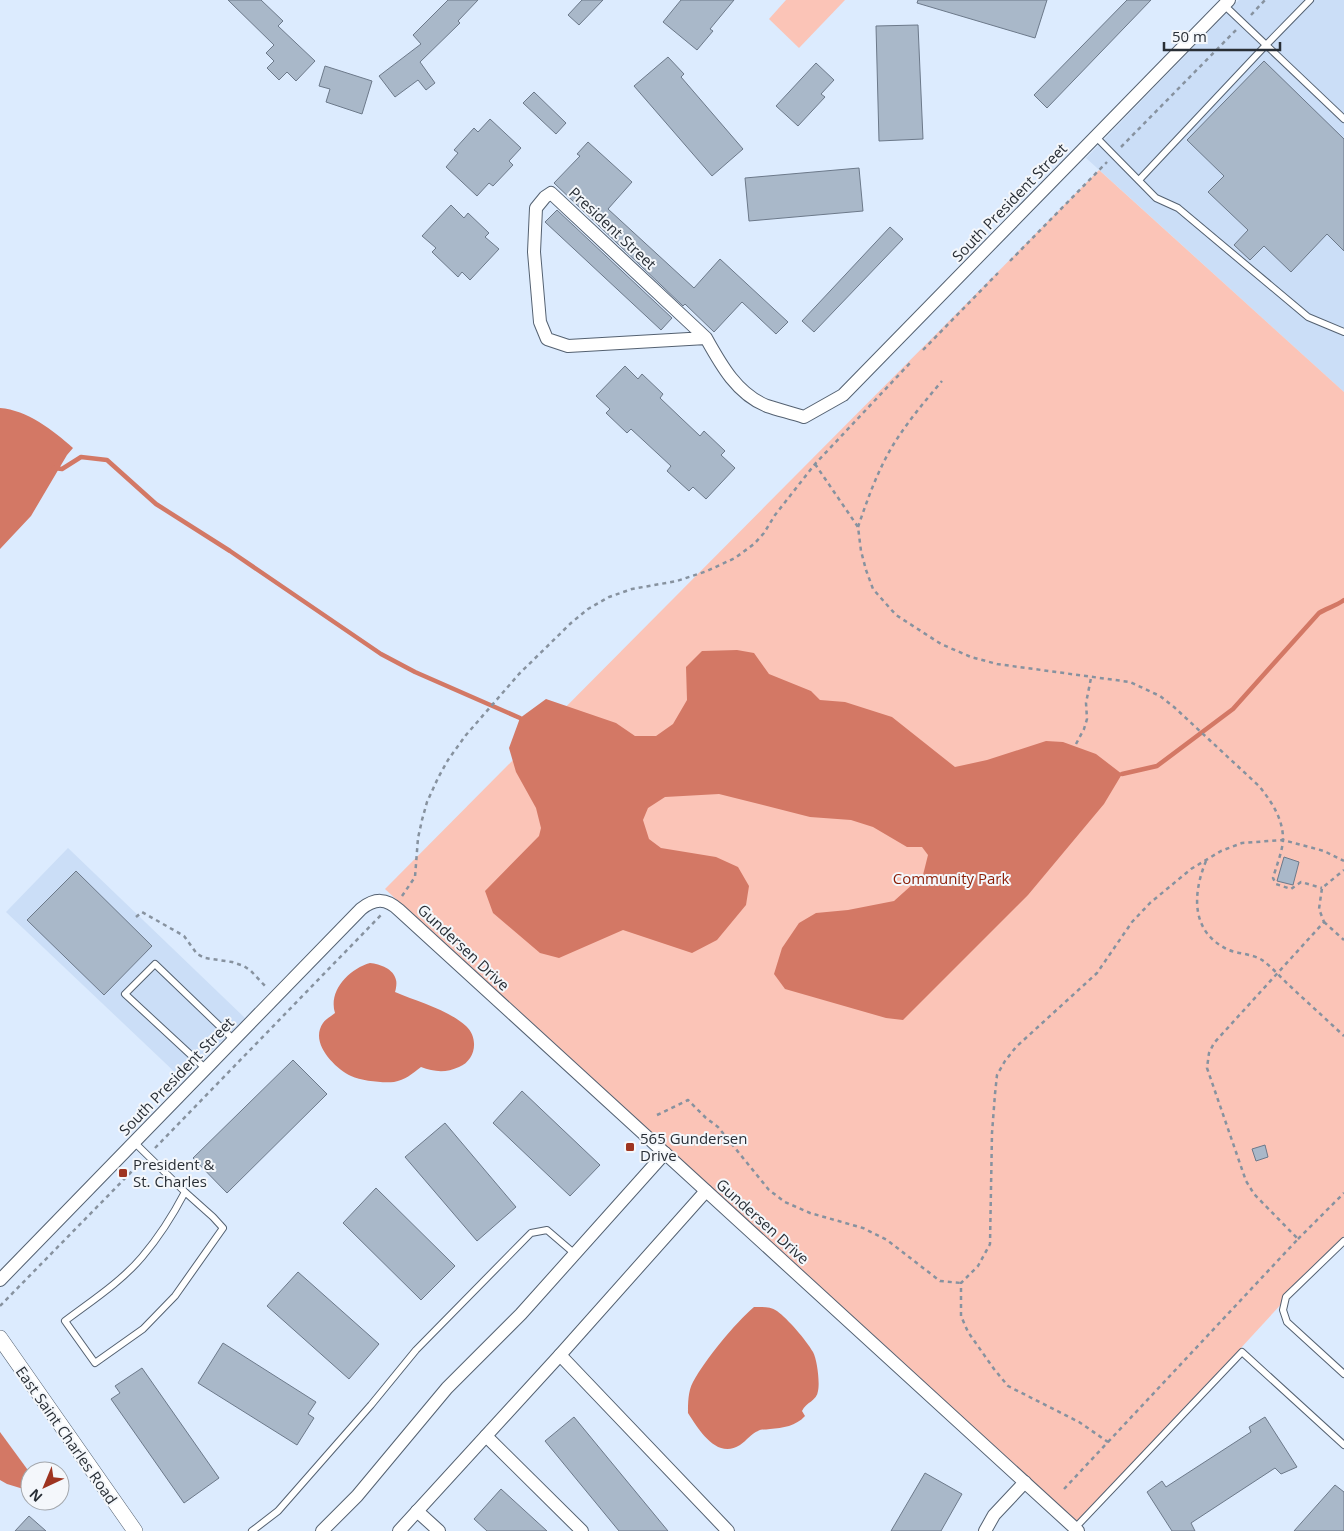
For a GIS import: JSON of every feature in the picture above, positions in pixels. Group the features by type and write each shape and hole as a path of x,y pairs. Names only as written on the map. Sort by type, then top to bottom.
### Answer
{"street":[{"name":"South President Street","path":"804,417 843,395 1227,3"},
{"name":"President Street","path":"706,338 568,346 547,339 540,322 534,252 536,208 545,197 551,193 706,338 723,369 741,389 766,405 804,417"},
{"name":"South President Street","path":"0,1280 362,909 370,902 378,900"},
{"name":"Gundersen Drive","path":"378,900 385,900 393,904 1077,1530"},
{"path":"322,1531 357,1496 447,1388 521,1314 665,1153"},
{"path":"399,1531 706,1191"},
{"name":"East Saint Charles Road","path":"0,1338 135,1531"},
{"path":"560,1354 728,1531"},
{"path":"486,1436 582,1531"},
{"path":"985,1531 994,1515 1024,1482"},
{"path":"417,1511 439,1531"}],"lane":[{"path":"1139,180 1266,44 1310,0"},
{"path":"1227,3 1243,23 1344,119"},
{"path":"1096,137 1156,198 1178,208 1308,317 1344,332"},
{"path":"206,1069 126,994 155,964 234,1040"},
{"path":"134,1143 223,1228 175,1296 143,1329 95,1363 65,1321 105,1291 141,1258 173,1215 185,1192"},
{"path":"252,1531 278,1511 371,1405 416,1350 531,1233 547,1230 575,1254"},
{"path":"1344,1241 1286,1297 1283,1310 1287,1322 1344,1374"},
{"path":"1077,1530 1242,1352 1344,1445"}],"path":[{"path":"1010,261 1265,0"},
{"path":"923,350 998,273"},
{"path":"402,896 415,877 418,838 422,820 431,794 448,760 483,714 519,674 588,609 609,597 632,590 677,582 735,558 754,544 815,464 911,362"},
{"path":"942,381 894,443 874,483 858,527 861,551 873,589 896,615 941,644 971,657 997,664 1130,682 1160,696 1210,740 1259,786 1271,800 1279,816 1283,840 1273,878 1276,884 1291,889 1301,882 1322,888"},
{"path":"815,464 858,527"},
{"path":"1076,744 1086,724 1086,703 1091,678"},
{"path":"1108,1442 1079,1422 1008,1386 994,1369 961,1316 961,1283 978,1266 990,1244 992,1133 998,1075 1005,1061 1030,1033 1096,973 1132,922 1150,903 1191,869 1221,851 1242,843 1283,840 1324,851 1344,860"},
{"path":"1206,860 1200,874 1196,903 1199,919 1207,933 1215,943 1231,951 1260,959 1344,1036"},
{"path":"1344,870 1322,888 1319,909 1324,922 1344,940"},
{"path":"136,916 142,912 148,914 156,921 184,936 196,954 205,958 232,962 244,966 268,990"},
{"path":"155,1148 381,915"},
{"path":"1298,1239 1254,1194 1246,1181 1207,1068 1209,1053 1214,1043 1324,922"},
{"path":"657,1115 688,1100 718,1128 770,1190 785,1202 810,1213 863,1228 887,1240 940,1281 961,1283"},
{"path":"0,1306 139,1164"},
{"path":"1064,1489 1298,1239 1344,1193"}],"shaded area":[{"path":"1239,0 1344,0 1344,392 1086,158"},
{"path":"0,408 30,417 57,434 73,448 31,516 0,549"},
{"path":"737,650 754,653 769,674 811,691 820,700 845,702 892,717 955,767 987,760 1046,741 1063,742 1096,754 1122,774 1104,804 1028,895 903,1020 886,1018 785,989 774,974 782,948 799,923 816,913 848,910 894,901 923,875 928,855 922,847 907,847 873,827 851,820 810,817 719,794 665,797 648,808 643,820 649,839 661,848 716,857 738,867 749,886 746,905 717,940 692,953 623,930 559,958 540,953 493,913 485,891 539,836 541,828 536,808 516,772 509,748 520,718 546,699 616,723 635,736 656,736 673,724 687,700 686,667 702,651"},
{"path":"68,848 246,1019 181,1078 6,912"},
{"path":"370,963 390,970 395,976 395,992 441,1010 466,1026 473,1036 474,1048 465,1064 445,1071 435,1071 421,1067 402,1080 384,1082 356,1078 331,1061 321,1046 319,1039 320,1031 324,1022 335,1013 335,997 337,989 342,982 355,970"},
{"path":"754,1307 769,1308 777,1311 806,1342 816,1360 819,1387 816,1397 802,1411 805,1416 798,1422 784,1427 759,1430 740,1445 732,1449 724,1449 716,1446 703,1435 688,1413 689,1393 698,1373 713,1353 738,1322"},
{"path":"0,1432 21,1461 20,1488 0,1480"}],"green space":[{"path":"786,0 845,0 799,48 769,19"},
{"name":"Community Park","path":"1099,170 1344,392 1344,1236 1075,1528 385,889"}],"building":[{"path":"228,0 261,0 283,21 278,26 315,61 296,81 287,72 279,80 267,68 274,61 266,53 274,45"},
{"path":"448,0 478,0 458,21 460,23 420,62 435,83 426,90 418,80 395,97 379,76 421,44 413,35"},
{"path":"582,0 603,0 579,25 568,15"},
{"path":"681,0 734,0 710,29 713,31 697,50 663,22"},
{"path":"918,0 1047,0 1035,38 917,3"},
{"path":"1127,0 1151,0 1047,108 1034,95"},
{"path":"918,25 923,139 879,141 876,26"},
{"path":"668,57 684,74 681,77 743,149 712,176 634,86"},
{"path":"1264,61 1344,139 1344,251 1327,234 1291,272 1264,246 1250,260 1234,245 1248,230 1208,192 1224,176 1187,140"},
{"path":"816,63 834,80 821,94 825,97 798,126 776,106"},
{"path":"325,66 372,81 362,114 326,102 330,89 319,86"},
{"path":"534,92 566,123 556,134 523,103"},
{"path":"490,119 521,148 509,161 513,165 493,186 489,183 477,196 446,167 458,153 454,150 474,128 478,132"},
{"path":"588,142 632,182 608,209 694,288 720,259 788,322 776,334 742,302 714,332 685,304 683,306 554,183 580,156 577,154"},
{"path":"859,168 863,211 749,221 745,178"},
{"path":"451,205 464,218 468,213 489,233 485,237 499,249 470,280 462,272 458,277 432,252 436,248 422,236"},
{"path":"557,210 672,318 661,330 545,222"},
{"path":"890,227 903,239 814,332 802,321"},
{"path":"625,366 638,379 642,374 663,394 660,398 700,436 704,431 725,451 721,455 735,468 706,499 693,487 689,491 667,471 671,466 631,429 627,433 606,413 610,409 596,396"},
{"path":"1284,857 1299,862 1293,885 1277,881"},
{"path":"76,871 152,946 104,995 27,920"},
{"path":"293,1060 327,1094 227,1193 193,1158"},
{"path":"522,1091 600,1165 570,1196 493,1123"},
{"path":"445,1123 516,1207 477,1241 405,1157"},
{"path":"1265,1145 1268,1157 1256,1161 1252,1149"},
{"path":"376,1188 455,1266 421,1300 343,1223"},
{"path":"298,1272 379,1344 349,1379 267,1306"},
{"path":"223,1343 316,1402 308,1414 314,1418 297,1445 198,1383"},
{"path":"142,1368 219,1478 184,1503 111,1399 120,1393 115,1386"},
{"path":"574,1417 668,1531 619,1531 545,1441"},
{"path":"1265,1417 1297,1467 1281,1474 1275,1468 1191,1523 1195,1531 1172,1531 1147,1492 1162,1481 1166,1487 1251,1432 1249,1427"},
{"path":"925,1473 962,1494 941,1531 891,1531"},
{"path":"1335,1485 1344,1492 1344,1531 1294,1531"},
{"path":"501,1489 547,1531 487,1531 474,1519"},
{"path":"29,1516 46,1531 15,1531"}],"waterway":[{"path":"54,468 62,469 81,457 107,460 156,504 230,551 381,654 415,672 520,718"},
{"path":"1122,774 1157,766 1233,709 1319,613 1344,600"}],"place":[{"name":"565 Gundersen Drive","path":"630,1147"},
{"name":"President & St. Charles","path":"123,1173"}]}
